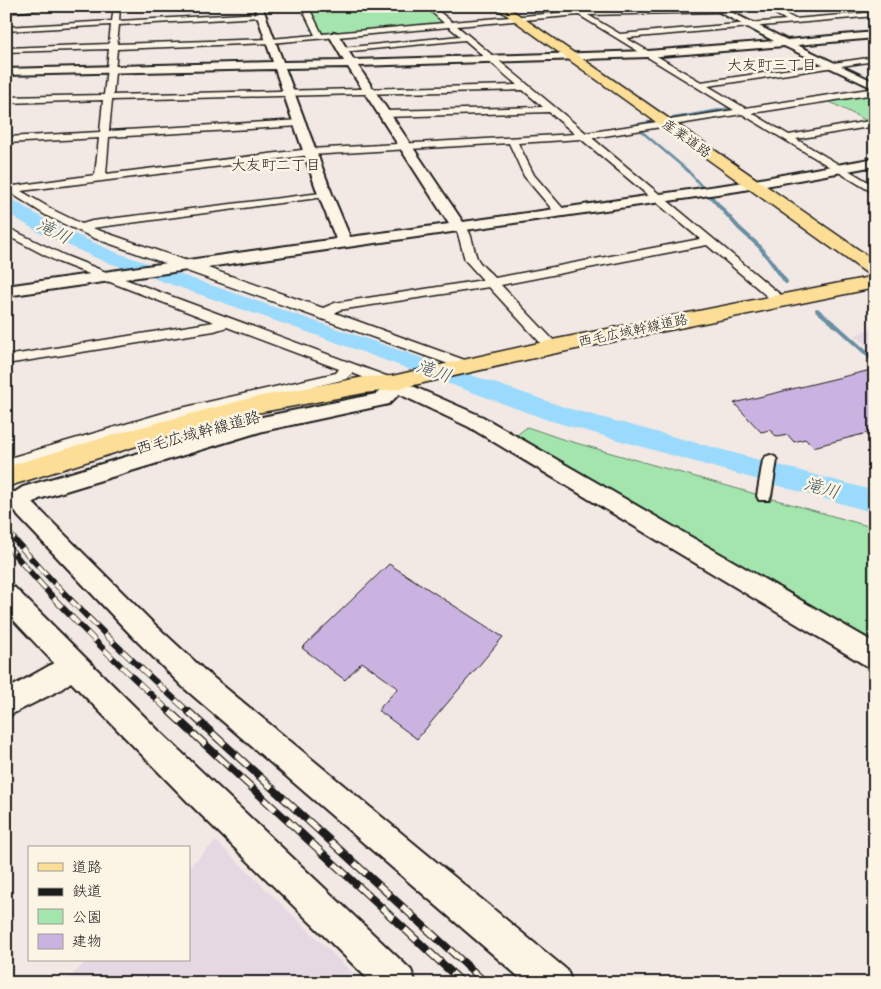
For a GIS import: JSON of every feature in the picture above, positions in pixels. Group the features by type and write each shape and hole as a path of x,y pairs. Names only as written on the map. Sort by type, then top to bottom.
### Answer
{"main road":[{"name":"産業道路","path":"499,6 875,270"},
{"name":"西毛広域幹線道路","path":"10,490 221,419 366,393 400,381 552,347 875,282"}],"street":[{"path":"6,11 68,6"},
{"path":"100,178 116,6"},
{"path":"304,6 320,37"},
{"path":"428,6 781,301"},
{"path":"569,6 875,191"},
{"path":"767,7 800,6"},
{"path":"767,7 792,21"},
{"path":"6,50 271,41 580,13 716,8 746,25 875,86"},
{"path":"6,29 115,23 260,11 325,194 345,243"},
{"path":"619,36 875,14"},
{"path":"863,15 875,20"},
{"path":"334,35 342,50 464,233 470,256 492,283 552,347"},
{"path":"6,72 492,60 648,54 714,50 875,35"},
{"path":"342,50 467,38"},
{"path":"700,85 875,59"},
{"path":"6,100 524,86"},
{"path":"9,188 310,152 513,142 584,136 875,91"},
{"path":"385,114 551,109"},
{"path":"6,140 301,123"},
{"path":"787,138 875,123"},
{"path":"513,142 529,176 560,212"},
{"path":"6,291 659,198 875,162"},
{"path":"9,188 53,214 124,246 323,314 464,367"},
{"path":"81,228 92,224 325,194"},
{"path":"6,230 62,259 113,276 350,366 400,381 424,396 484,427 875,657"},
{"path":"323,314 335,308 492,283 708,241"},
{"path":"6,360 214,327 228,321"},
{"path":"6,464 176,414 341,376 350,366"},
{"path":"10,490 31,493 262,424 382,399 400,381"},
{"path":"764,496 770,460"},
{"path":"10,490 26,510 142,629 194,679 554,983"},
{"path":"6,595 72,666 172,766 398,983"},
{"path":"6,704 50,681 72,666"}],"shaded area":[{"path":"875,327 875,353 855,335"},
{"path":"216,841 363,983 64,983 86,962 190,962 190,866"}],"green space":[{"path":"308,6 425,6 445,23 324,35 321,33"},
{"path":"875,94 875,121 867,121 830,102"},
{"path":"527,427 562,439 875,528 875,643 517,435"}],"building":[{"path":"875,369 875,431 813,447 805,439 794,442 788,435 777,437 770,430 761,432 734,403"},
{"path":"389,564 503,637 417,739 378,710 398,688 362,662 345,680 302,648"}],"waterway":[{"path":"565,6 579,15"},
{"path":"705,190 688,171 634,125 731,108 727,106"},
{"path":"704,189 739,228 760,247 786,282"},
{"name":"滝川","path":"6,204 47,229 108,256 321,329 558,414 875,502"},
{"path":"817,310 835,325"},
{"path":"834,324 875,361"}],"railway":[{"path":"6,530 95,624 190,713"},
{"path":"6,544 65,610 171,713"},
{"path":"170,712 463,983"},
{"path":"189,712 486,983"}],"district":[{"name":"大友町三丁目","path":"772,65"},
{"name":"大友町二丁目","path":"276,165"}]}
